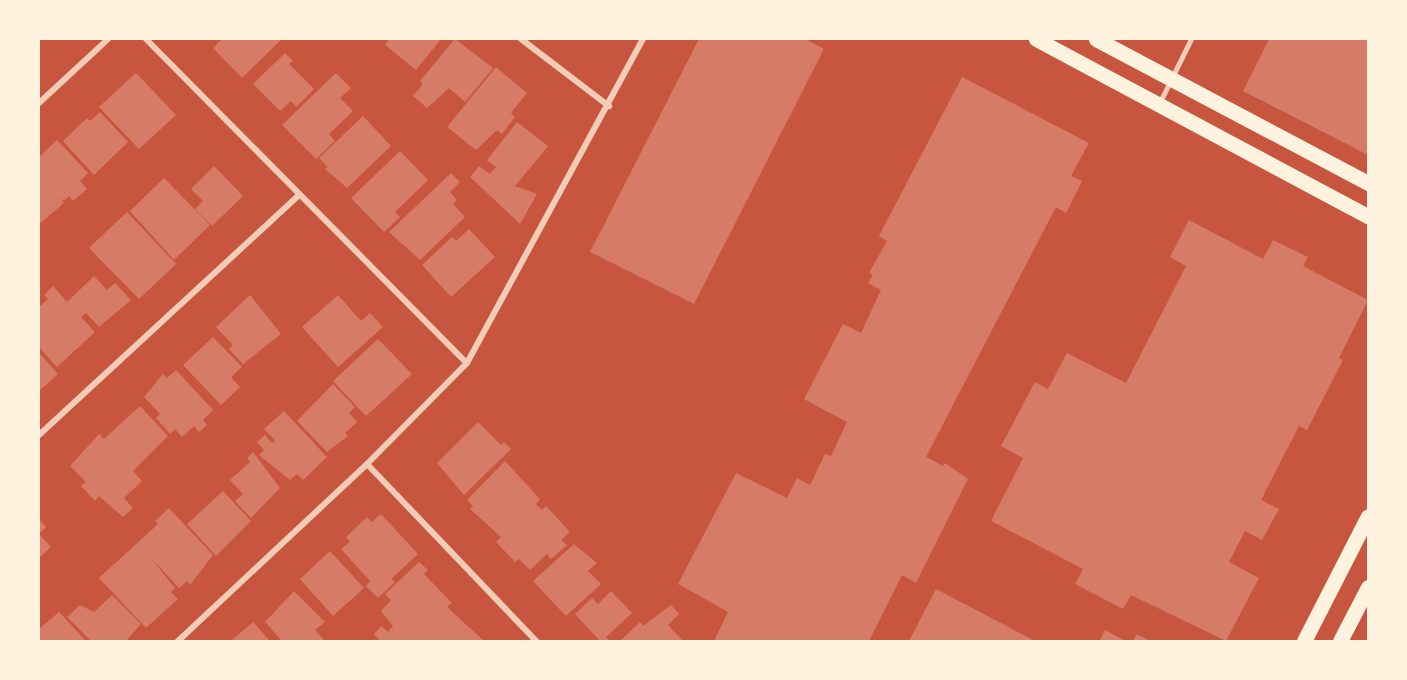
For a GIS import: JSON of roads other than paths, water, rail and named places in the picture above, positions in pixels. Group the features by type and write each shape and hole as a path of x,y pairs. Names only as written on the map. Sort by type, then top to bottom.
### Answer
{"main road":[{"path":"1036,39 1368,216"},
{"path":"1096,39 1368,183"},
{"path":"1304,641 1368,516"},
{"path":"1340,641 1368,587"}],"street":[{"path":"39,103 108,39"},
{"path":"146,39 298,196 467,363"},
{"path":"520,39 609,106"},
{"path":"178,641 367,464 467,363 609,106 643,39"},
{"path":"39,435 298,196"},
{"path":"367,464 536,641"}],"lane":[{"path":"1158,104 1191,39"}]}
